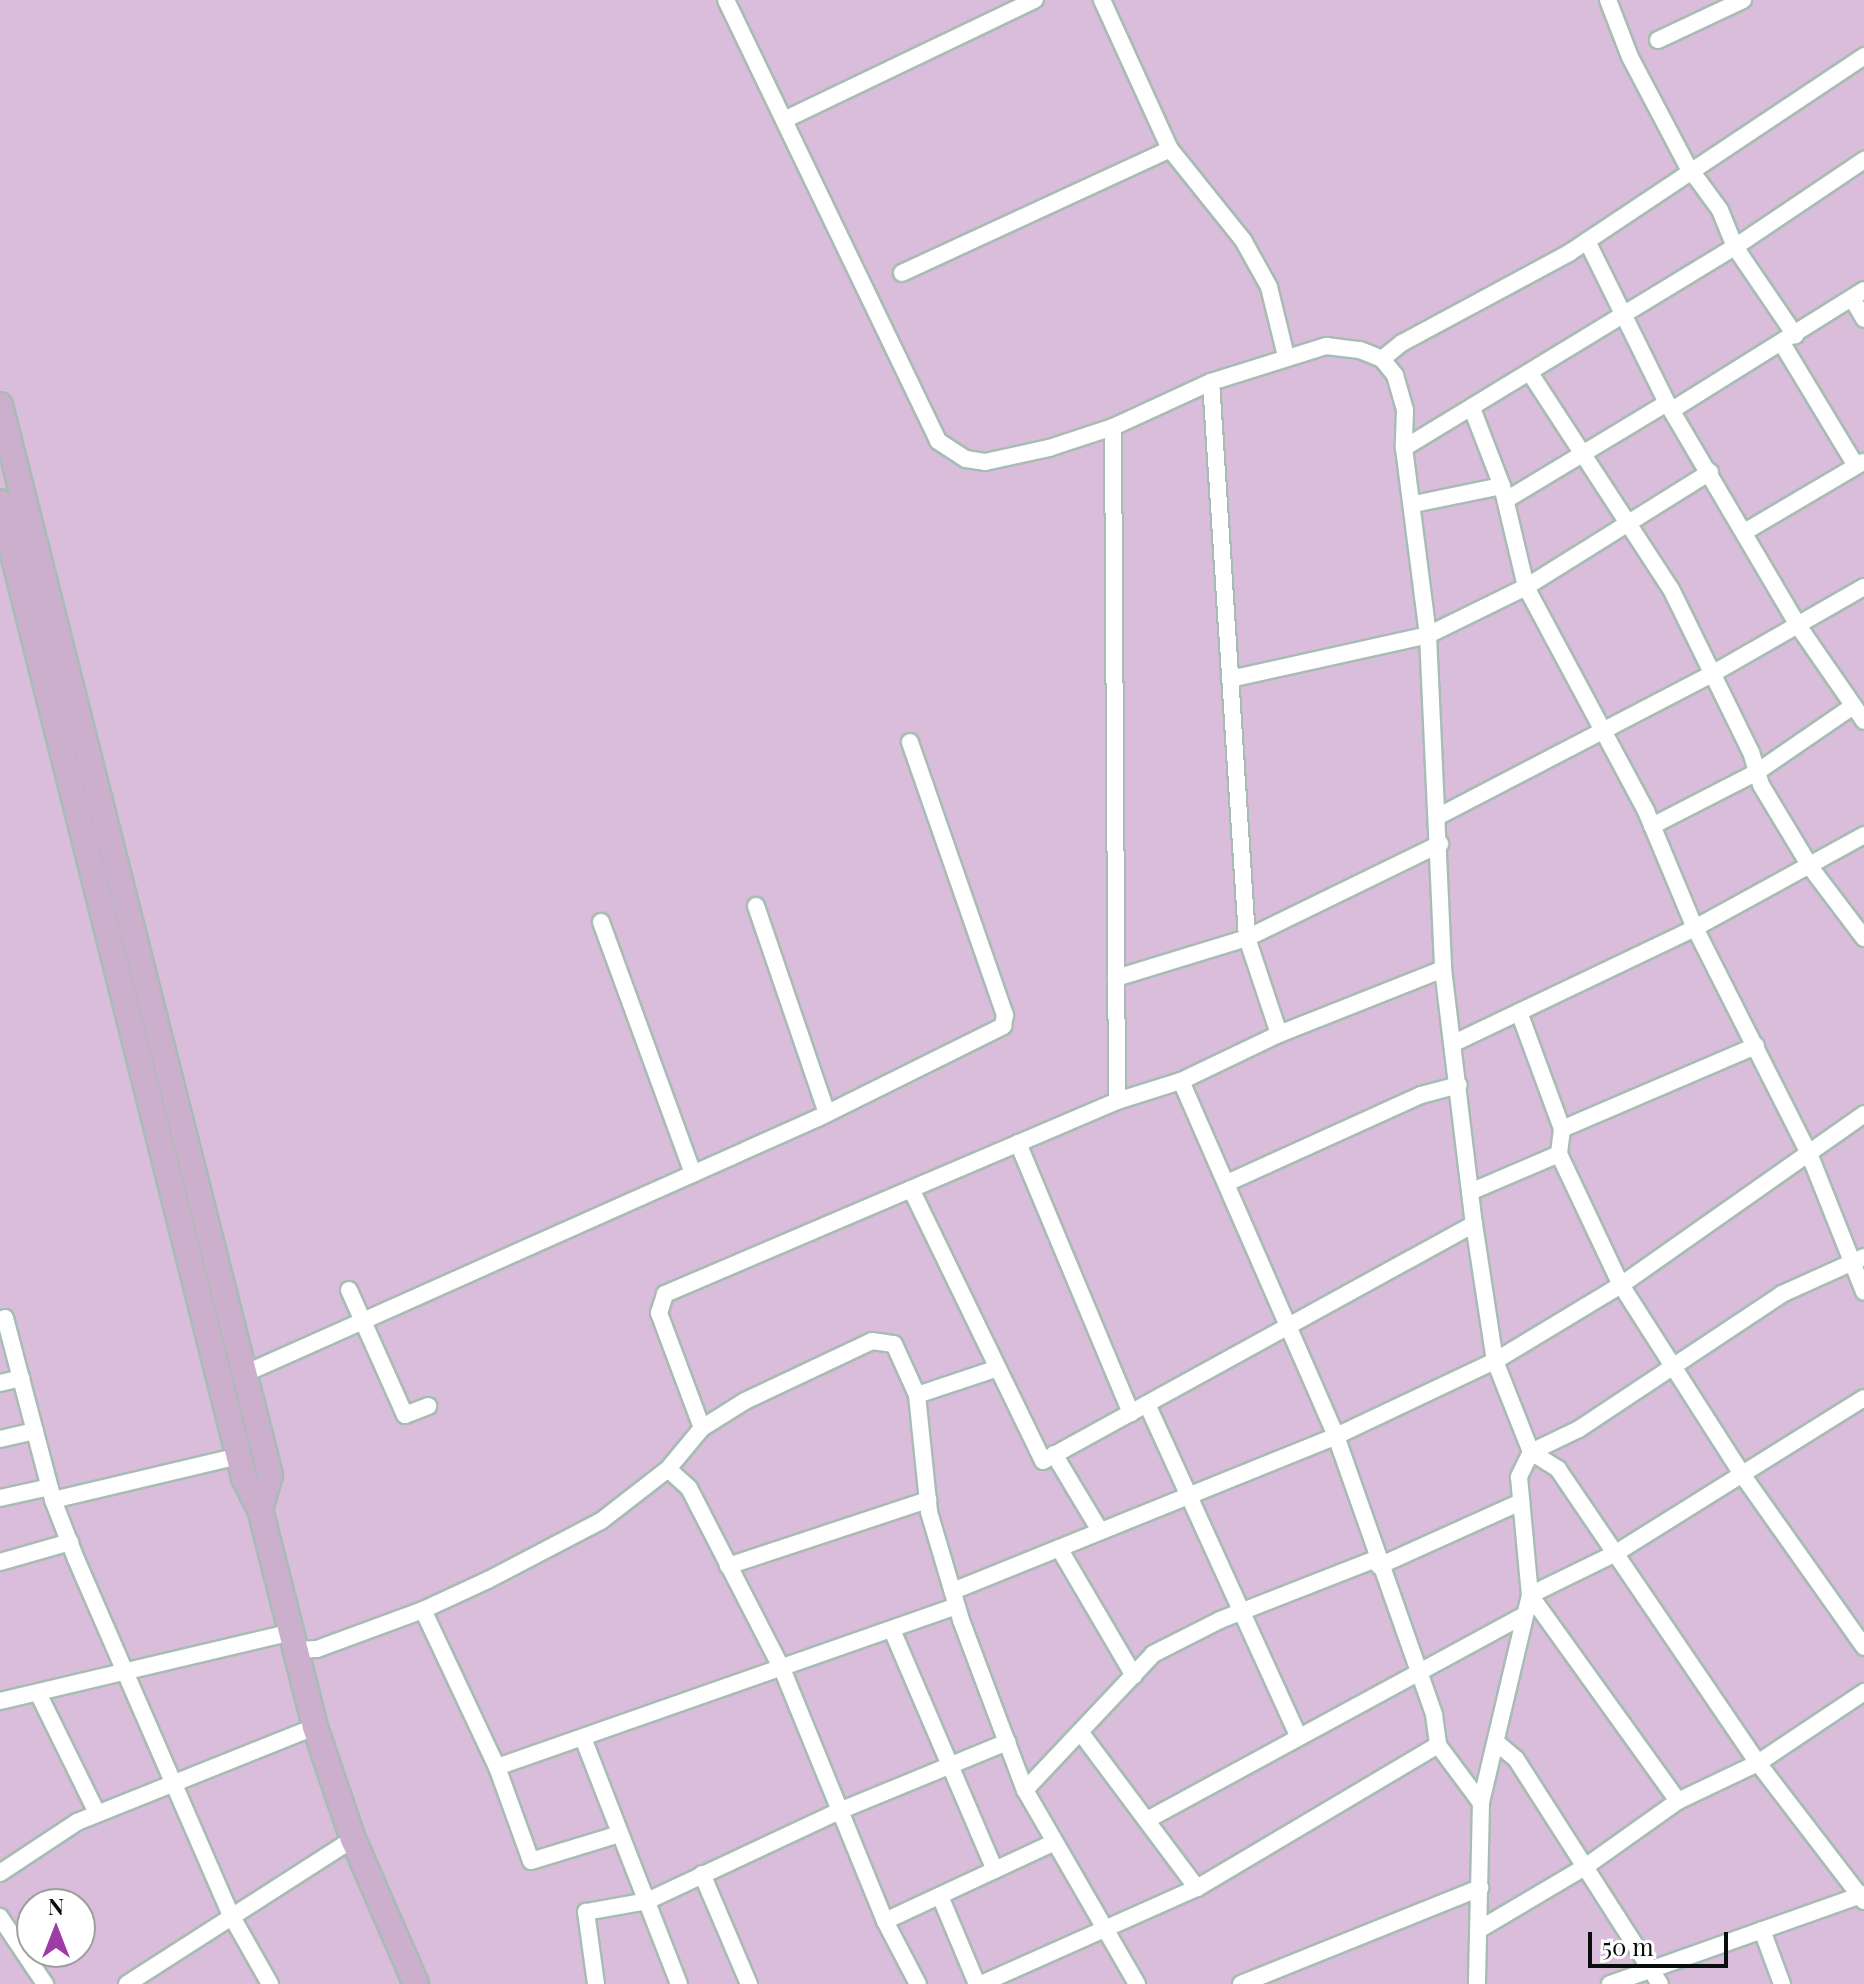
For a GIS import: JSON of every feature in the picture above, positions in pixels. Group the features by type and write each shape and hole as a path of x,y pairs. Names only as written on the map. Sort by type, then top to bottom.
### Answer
{"main road":[{"path":"0,405 270,1475 260,1509"},
{"path":"0,505 239,1456 260,1509 315,1727 353,1839 416,1984"}],"street":[{"path":"726,0 938,441 966,459 985,462 1113,427 1211,382 1286,356 1326,346 1360,350 1382,359 1395,375 1405,410 1404,448 1414,504 1428,635 1439,816 1443,969 1474,1224 1495,1361 1531,1452 1558,1469 1758,1763 1863,1897 1647,1967 1610,1984"},
{"path":"784,120 1035,0"},
{"path":"1102,0 1170,149 1243,240 1269,287 1286,356"},
{"path":"1608,0 1630,57 1694,173 1720,210 1735,247 1860,464 1746,531"},
{"path":"1658,40 1743,0"},
{"path":"1382,359 1402,343 1587,241 1694,173 1864,56"},
{"path":"902,273 1170,149"},
{"path":"1404,448 1473,411 1621,314 1735,247 1864,160"},
{"path":"1587,241 1621,314 1670,406 1746,531 1799,627 1864,721"},
{"path":"1414,504 1504,493 1587,455 1789,340 1858,294 1864,319"},
{"path":"1530,373 1587,455 1671,589 1757,772 1811,868 1864,938"},
{"path":"1211,382 1247,938 1279,1034"},
{"path":"1473,411 1504,493 1526,587 1652,826 1695,928 1756,1046 1858,1260 1864,1292"},
{"path":"1113,427 1117,1101"},
{"path":"1230,679 1428,635 1526,587 1710,472"},
{"path":"1439,816 1712,674 1799,627 1864,587"},
{"path":"1652,826 1757,772 1853,706"},
{"path":"244,1374 827,1113 1003,1026 1005,1015 910,742"},
{"path":"1454,1043 1695,928 1811,868 1864,835"},
{"path":"1116,978 1247,938 1440,844"},
{"path":"756,906 827,1113"},
{"path":"601,922 693,1174"},
{"path":"702,1428 659,1313 665,1294 1117,1101 1181,1081 1279,1034 1443,969"},
{"path":"1519,1012 1562,1129 1559,1154 1621,1285 1741,1473 1864,1647"},
{"path":"1562,1129 1756,1046"},
{"path":"1181,1081 1292,1326 1336,1436 1377,1563 1417,1672 1438,1745 1481,1803"},
{"path":"1227,1183 1421,1095 1459,1085"},
{"path":"497,1767 783,1671 892,1630 1059,1548 1336,1436 1495,1361 1621,1285 1810,1156 1864,1114"},
{"path":"1018,1143 1131,1413"},
{"path":"1470,1192 1559,1154"},
{"path":"911,1189 1043,1461 1474,1224"},
{"path":"1477,1984 1481,1803 1530,1595 1519,1477 1531,1452 1579,1429 1782,1294 1858,1260"},
{"path":"349,1290 405,1415 428,1406"},
{"path":"5,1318 52,1493 70,1542 232,1917 270,1984"},
{"path":"0,1701 126,1672 295,1641 317,1649 423,1610 601,1521 668,1469 702,1428 872,1341 894,1344 917,1395 928,1500 955,1598 1025,1790 1137,1984"},
{"path":"917,1395 998,1368"},
{"path":"0,1383 21,1378"},
{"path":"1530,1595 1616,1553 1864,1398"},
{"path":"1147,1404 1239,1612 1299,1737"},
{"path":"0,1439 35,1431"},
{"path":"1054,1454 1100,1531"},
{"path":"0,1498 52,1493 239,1456"},
{"path":"668,1469 689,1488 783,1671 885,1921 918,1984"},
{"path":"728,1566 928,1500"},
{"path":"1025,1790 1153,1654 1239,1612 1377,1563 1521,1502"},
{"path":"0,1562 70,1542"},
{"path":"1059,1548 1134,1676"},
{"path":"1530,1595 1678,1801"},
{"path":"423,1610 497,1767 531,1861 620,1834"},
{"path":"1147,1820 1525,1615"},
{"path":"892,1630 995,1870"},
{"path":"1480,1929 1585,1867 1678,1801 1758,1763 1864,1692"},
{"path":"38,1693 97,1813"},
{"path":"0,1873 97,1813 315,1727"},
{"path":"1081,1733 1197,1888"},
{"path":"583,1738 679,1984"},
{"path":"596,1984 586,1912 647,1901 839,1811 949,1763 1007,1742"},
{"path":"1497,1743 1516,1759 1660,1984"},
{"path":"940,1896 979,1984 1197,1888 1438,1745"},
{"path":"127,1984 353,1839"},
{"path":"885,1921 1053,1843"},
{"path":"702,1874 749,1984"},
{"path":"1241,1984 1480,1888"},
{"path":"0,1917 45,1984"},
{"path":"1762,1930 1782,1984"}],"shaded area":[{"path":"0,0 1864,0 1864,1984 0,1984"}]}
